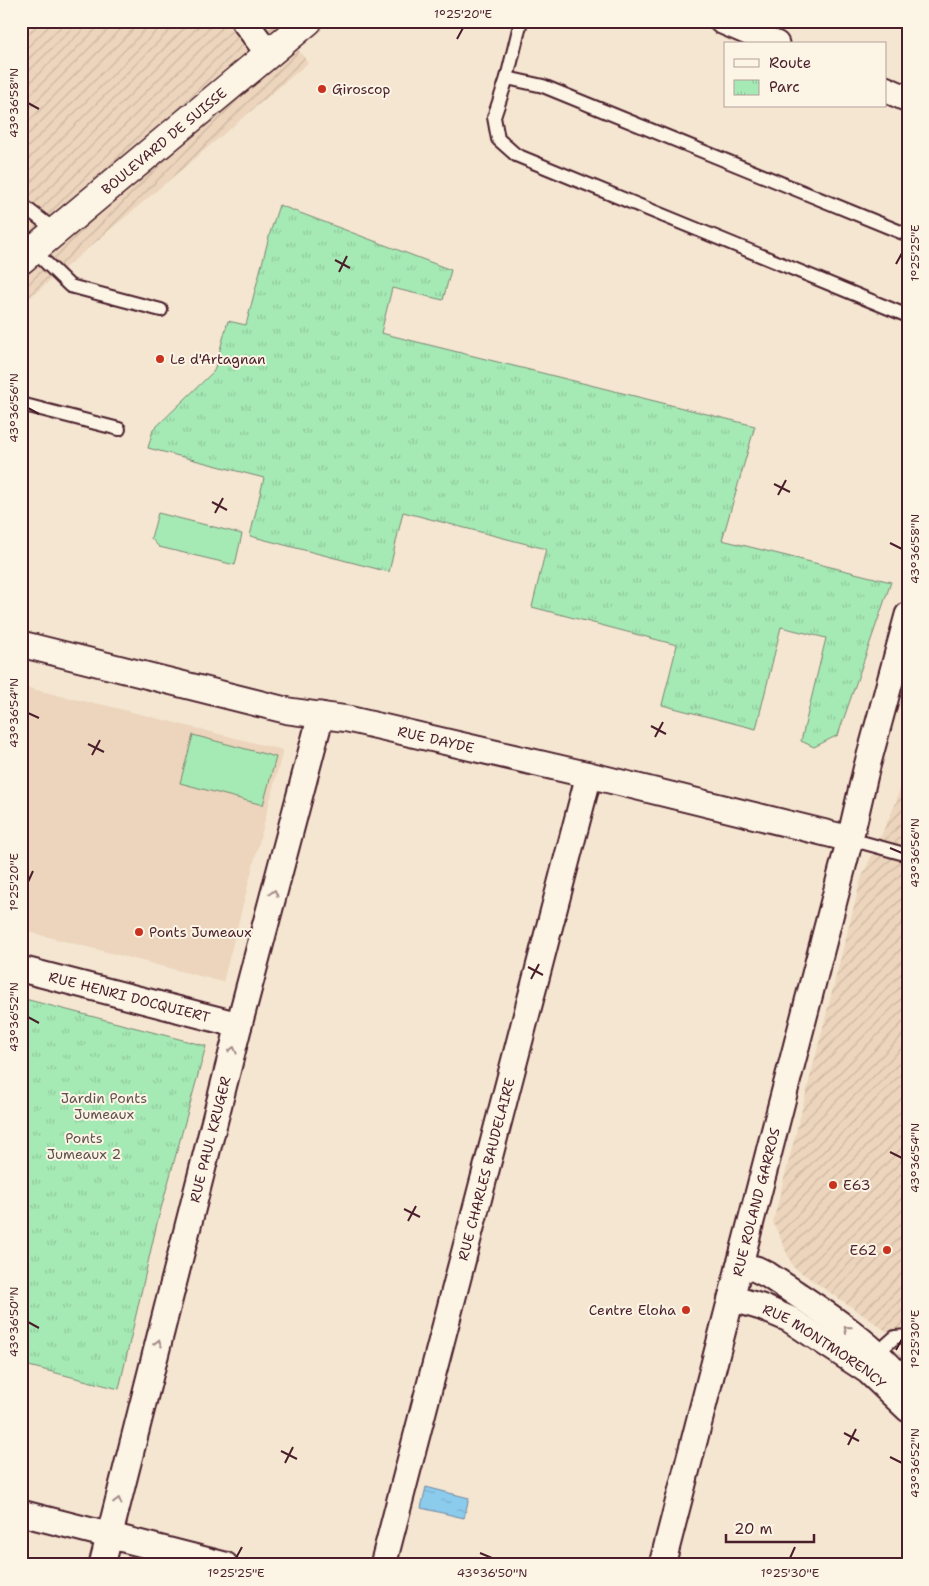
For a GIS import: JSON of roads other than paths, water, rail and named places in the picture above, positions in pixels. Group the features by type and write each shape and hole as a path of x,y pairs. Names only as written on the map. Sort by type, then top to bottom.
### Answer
{"main road":[{"name":"BOULEVARD DE SUISSE","path":"27,255 308,21"}],"street":[{"path":"244,21 268,53"},
{"path":"722,21 771,42"},
{"path":"886,89 908,99"},
{"name":"RUE ROLAND GARROS","path":"662,1565 850,839 866,770 908,615"},
{"name":"RUE DAYDE","path":"21,644 289,711 348,719 589,775 850,839"},
{"name":"RUE PAUL KRUGER","path":"102,1565 239,1025 321,715"},
{"name":"RUE CHARLES BAUDELAIRE","path":"383,1565 589,775"},
{"name":"RUE HENRI DOCQUIERT","path":"21,969 239,1025"},
{"name":"RUE MONTMORENCY","path":"739,1266 756,1269 768,1275 836,1320 890,1374 908,1410"},
{"name":"RUE MONTMORENCY","path":"731,1298 761,1307 789,1319 890,1374"},
{"path":"21,1513 225,1565"}],"lane":[{"path":"521,21 507,78 494,117 498,139 516,155 908,316"},
{"path":"507,78 544,86 908,235"},
{"path":"21,204 56,231"},
{"path":"27,255 70,286 161,310"},
{"path":"21,404 119,429"},
{"path":"850,839 908,855"},
{"path":"890,1374 896,1337 908,1336"}],"water":[{"path":"426,1487 469,1498 464,1518 421,1508"}],"place":[{"name":"Giroscop","path":"322,89"},
{"name":"Le d'Artagnan","path":"160,359"},
{"name":"Ponts Jumeaux","path":"139,932"},
{"name":"E63","path":"833,1185"},
{"name":"E62","path":"887,1250"},
{"name":"Centre Eloha","path":"686,1310"}],"park label":[{"name":"Jardin Ponts Jumeaux","path":"104,1106"},
{"name":"Ponts Jumeaux 2","path":"84,1146"}]}
